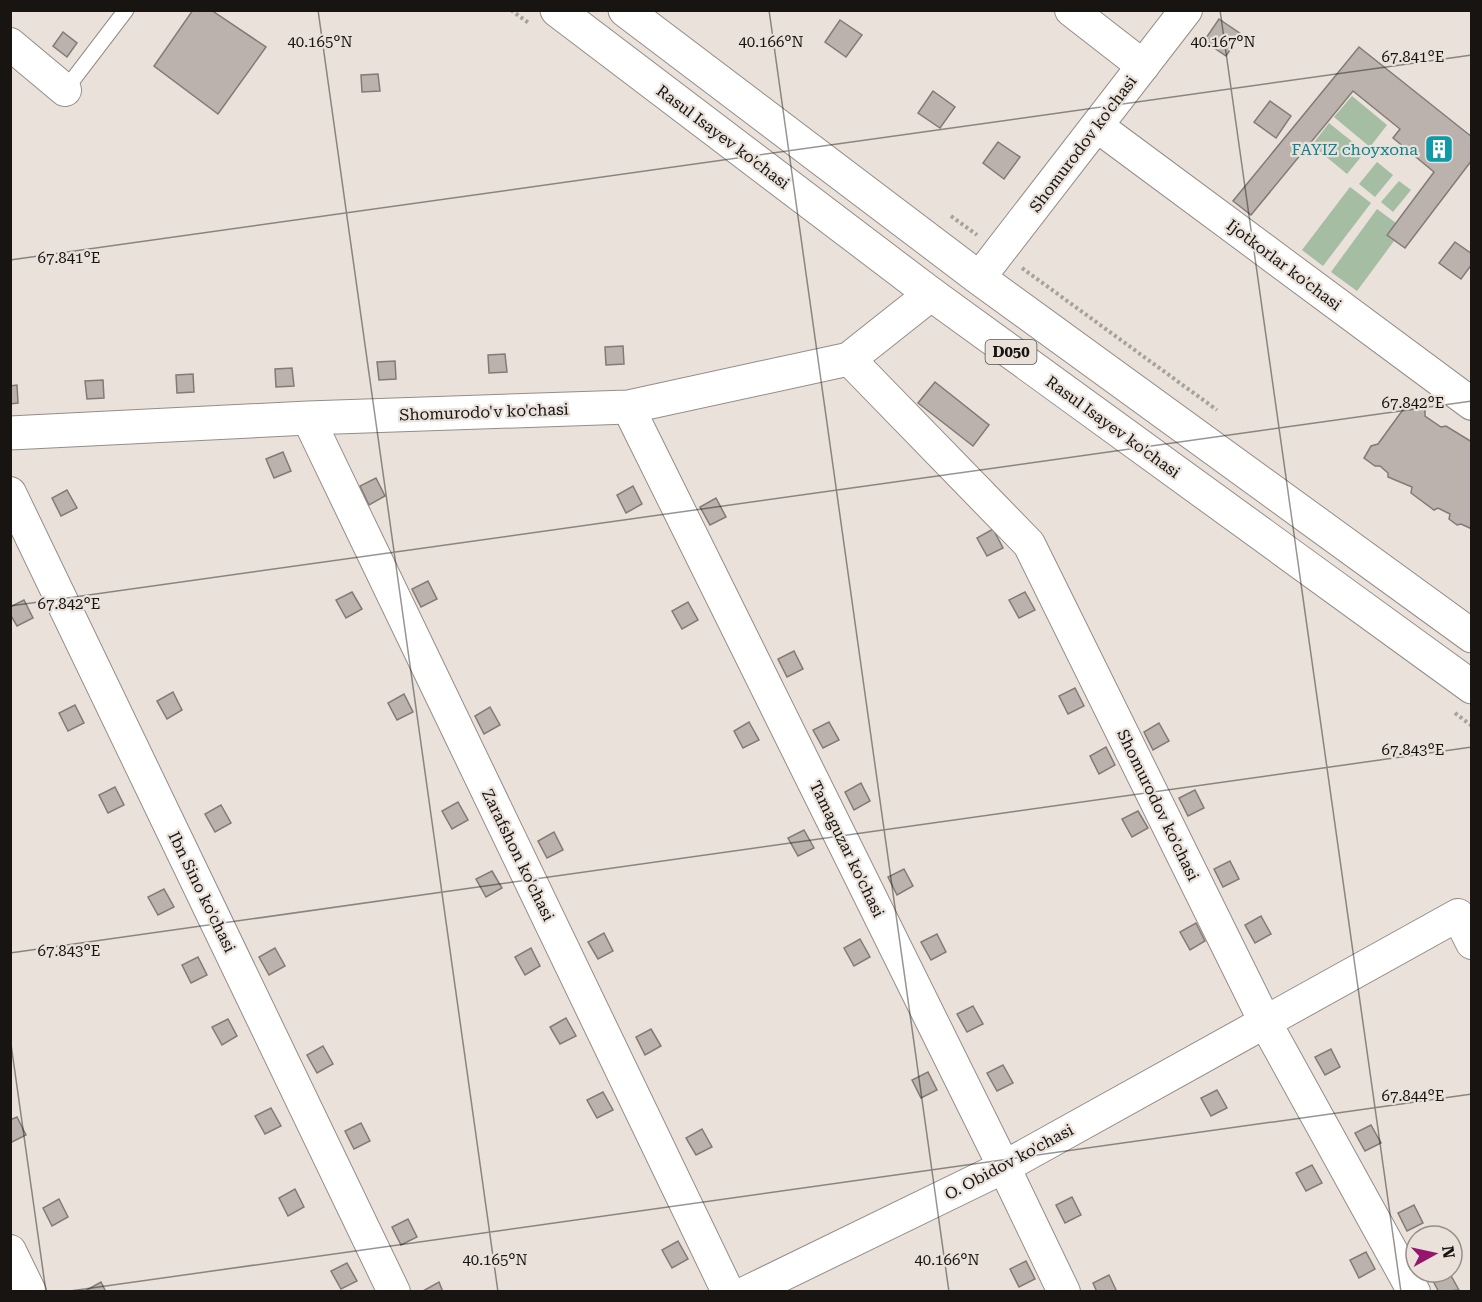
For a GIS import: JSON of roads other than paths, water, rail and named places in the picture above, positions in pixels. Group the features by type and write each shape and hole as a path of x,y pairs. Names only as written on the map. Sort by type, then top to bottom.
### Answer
{"main road":[{"name":"Rasul Isayev ko'chasi","path":"557,10 931,294 1472,687"},
{"name":"D050","path":"625,10 980,278 1472,636"},
{"name":"Shomurodo'v ko'chasi","path":"10,433 308,418 628,407 849,359 931,294"}],"street":[{"path":"1071,10 1143,66"},
{"name":"Shomurodov ko'chasi","path":"980,278 1186,10"},
{"path":"10,44 65,90"},
{"name":"Ijotkorlar ko'chasi","path":"1097,126 1472,404"},
{"name":"Shomurodov ko'chasi","path":"849,359 1029,544 1265,1022 1414,1292"},
{"name":"Tamaguzar ko'chasi","path":"628,407 1064,1292"},
{"name":"Zarafshon ko'chasi","path":"308,418 728,1292"},
{"name":"Ibn Sino ko'chasi","path":"10,493 394,1292"},
{"name":"O. Obidov ko'chasi","path":"747,1292 1004,1167 1458,915 1472,943"},
{"path":"10,1251 30,1292"}],"lane":[{"path":"65,90 126,10"}],"place":[{"name":"FAYIZ choyxona","path":"1439,149"}]}
